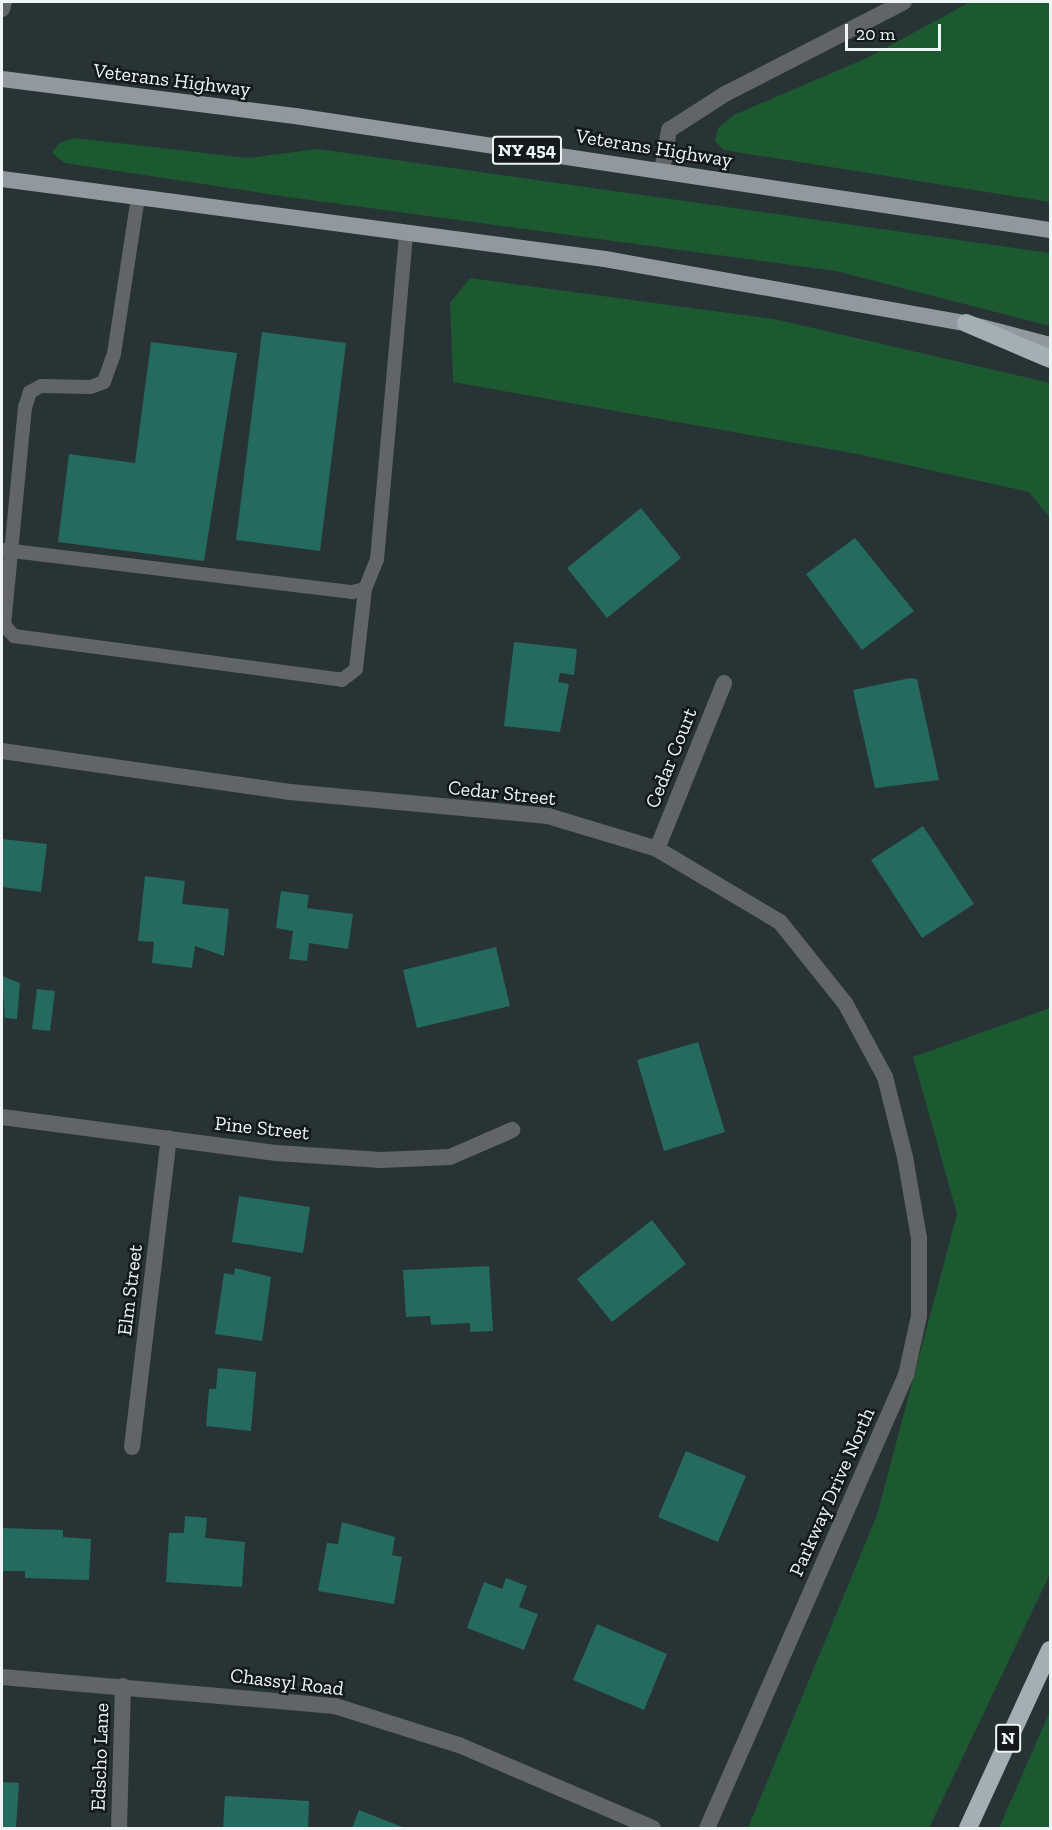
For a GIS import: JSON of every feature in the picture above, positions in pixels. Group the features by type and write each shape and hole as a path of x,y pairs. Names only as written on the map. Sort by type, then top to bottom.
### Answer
{"highway":[{"path":"966,323 1050,359"},
{"name":"N","path":"968,1828 1050,1650"}],"main road":[{"name":"Veterans Highway","path":"2,79 662,171 1050,230"},
{"path":"8,180 616,261 966,323 1050,345"}],"street":[{"path":"2,9 4,2"},
{"path":"662,171 669,130 724,94 904,2"},
{"name":"Cedar Court","path":"657,849 724,683"},
{"name":"Cedar Street","path":"2,751 290,792 548,816 657,849 780,922 845,1003 885,1077 905,1157"},
{"name":"Pine Street","path":"2,1117 169,1138 381,1160 450,1157 513,1130"},
{"name":"Elm Street","path":"132,1447 169,1138"},
{"name":"Parkway Drive North","path":"707,1828 906,1375 919,1316 919,1238 905,1157"},
{"name":"Chassyl Road","path":"2,1677 335,1706 459,1745 653,1828"},
{"name":"Edscho Lane","path":"119,1828 123,1686"}],"lane":[{"path":"138,197 114,354 104,382 91,387 41,386 30,392 6,551 4,625 14,636 342,680 356,669 364,589 377,560 406,232"},
{"path":"6,551 352,592 364,589"}],"green space":[{"path":"970,2 1050,2 1050,202 724,150 715,141 718,128 734,115 869,57"},
{"path":"75,138 248,158 318,149 1050,253 1050,326 836,271 288,197 65,163 52,153 59,143"},
{"path":"470,278 774,319 1050,383 1050,518 1029,492 857,454 453,382 450,303"},
{"path":"1050,1008 1050,1574 929,1828 748,1828 877,1515 957,1214 913,1057"},
{"path":"1050,1711 1050,1828 999,1828"}],"building":[{"path":"262,332 346,343 320,551 236,540"},
{"path":"151,342 237,353 204,561 58,542 69,454 135,463"},
{"path":"641,508 681,558 607,618 567,568"},
{"path":"855,538 914,611 862,650 806,574"},
{"path":"514,642 577,649 574,675 560,673 558,682 569,684 560,732 504,726"},
{"path":"910,678 917,679 939,780 875,788 853,690"},
{"path":"923,826 974,904 922,938 871,860"},
{"path":"2,839 47,844 41,892 2,887"},
{"path":"145,876 185,881 182,904 229,909 224,956 195,946 192,968 152,963 154,942 138,941"},
{"path":"281,891 309,895 307,908 353,914 348,949 309,943 307,961 289,959 293,931 276,928"},
{"path":"496,947 510,1006 417,1028 403,970"},
{"path":"2,976 20,983 17,1019 5,1018 5,1023"},
{"path":"37,989 55,991 50,1031 32,1029"},
{"path":"698,1042 725,1132 664,1151 637,1060"},
{"path":"239,1196 310,1207 303,1253 232,1242"},
{"path":"652,1220 686,1264 612,1322 577,1279"},
{"path":"489,1266 493,1331 470,1332 470,1323 431,1325 430,1316 406,1317 403,1270"},
{"path":"235,1268 271,1277 262,1341 215,1334 224,1273 234,1275"},
{"path":"218,1368 256,1372 251,1431 206,1426 209,1389 216,1389"},
{"path":"686,1451 746,1476 718,1542 658,1517"},
{"path":"185,1516 207,1518 205,1538 245,1542 242,1587 166,1582 169,1533 184,1533"},
{"path":"342,1522 395,1537 392,1555 402,1557 394,1604 318,1591 327,1543 338,1544"},
{"path":"3,1528 63,1530 63,1537 91,1539 89,1580 25,1578 25,1571 2,1571"},
{"path":"506,1578 527,1586 519,1607 538,1614 524,1650 467,1628 484,1582 502,1589"},
{"path":"597,1624 667,1654 644,1710 573,1680"},
{"path":"2,1782 19,1783 16,1828 2,1828"},
{"path":"225,1796 309,1801 308,1828 223,1828"},
{"path":"359,1810 405,1828 352,1828"}]}
